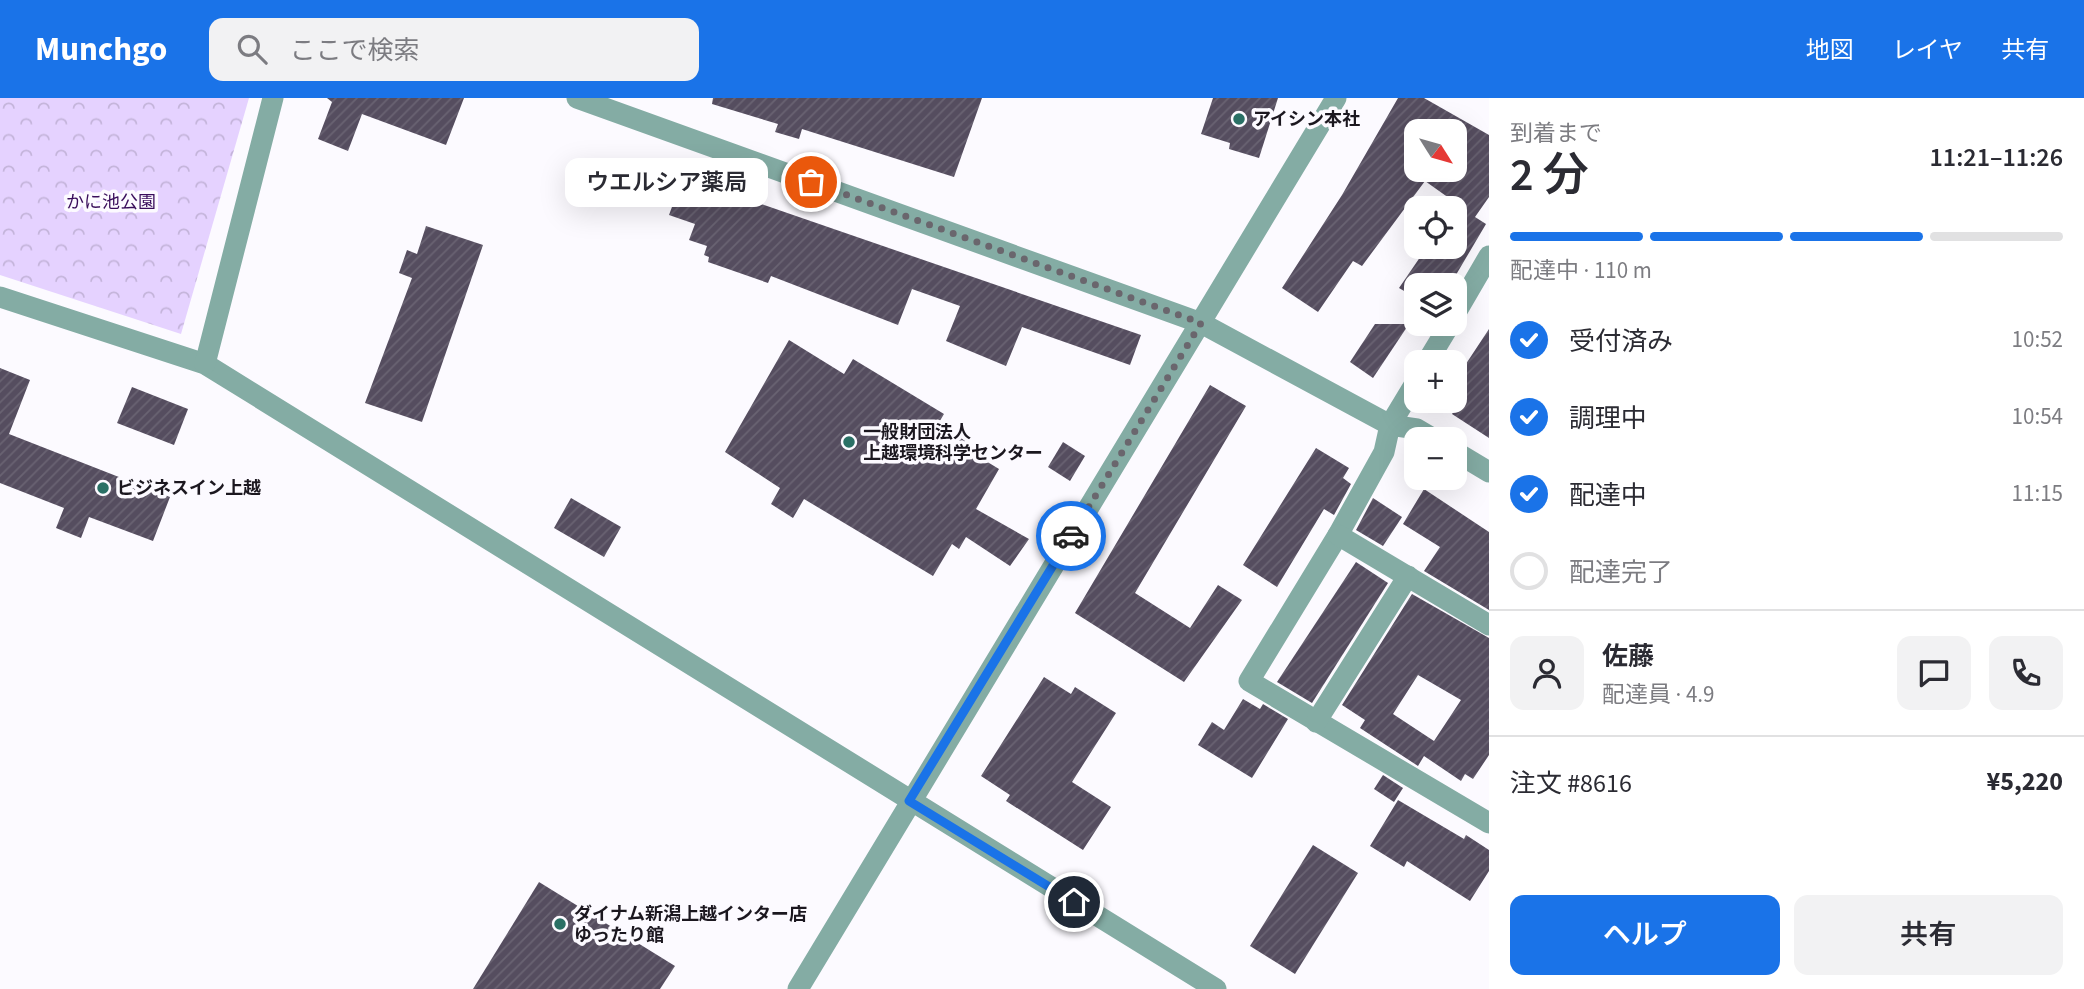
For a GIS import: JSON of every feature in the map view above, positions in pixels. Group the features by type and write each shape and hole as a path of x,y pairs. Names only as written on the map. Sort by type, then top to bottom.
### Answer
{"street":[{"path":"205,364 274,98"},
{"path":"577,98 1201,323 1390,425 1404,427"},
{"path":"798,989 909,801 1336,98"},
{"path":"1467,294 1489,256"},
{"path":"0,297 205,364 1216,989"},
{"path":"1404,402 1390,425 1384,452 1338,535 1249,681 1489,823"},
{"path":"1467,459 1489,472"},
{"path":"1338,535 1489,625"},
{"path":"1317,722 1408,576"}],"green space":[{"name":"かに池公園","path":"0,98 249,98 181,334 0,275"}],"building":[{"path":"327,98 464,98 446,145 362,114 348,151 318,139 332,102"},
{"path":"713,98 982,98 954,177 802,129 799,139 775,132 778,124 712,104"},
{"name":"アイシン本社","path":"1213,98 1278,98 1259,158 1229,149 1230,143 1201,134"},
{"path":"1398,98 1424,98 1461,119 1404,119 1404,182 1424,182 1414,196 1404,196 1404,209 1362,266 1353,261 1318,312 1282,288 1342,195"},
{"path":"1467,122 1489,135 1489,197 1475,217 1486,224 1467,256 1467,196 1446,196 1426,182 1467,182"},
{"path":"683,177 1141,335 1130,365 1022,327 1006,366 946,341 960,306 912,289 898,325 771,276 768,283 708,262 709,257 704,255 707,246 689,240 695,224 669,215"},
{"path":"426,226 483,245 422,422 365,403 412,278 399,273 407,250 417,254"},
{"path":"1419,259 1465,259 1457,273 1409,273"},
{"path":"1375,324 1404,324 1404,332 1373,378 1350,362"},
{"path":"1489,329 1489,438 1452,414 1467,413 1467,362"},
{"name":"一般財団法人 上越環境科学センター","path":"789,340 844,374 853,359 944,414 938,424 979,449 976,455 999,469 976,509 1029,539 1010,566 966,537 959,549 952,544 933,576 804,499 793,518 771,504 780,488 725,452"},
{"path":"0,368 30,380 9,434 170,497 153,541 89,517 81,538 56,528 64,508 0,483"},
{"path":"1210,385 1246,406 1135,593 1190,628 1218,585 1242,600 1184,682 1075,613"},
{"path":"132,387 188,409 174,445 117,423"},
{"path":"1063,442 1085,456 1070,481 1048,467"},
{"path":"1316,448 1349,468 1343,478 1351,484 1334,515 1324,509 1277,587 1243,565"},
{"path":"1426,490 1489,532 1489,610 1424,571 1440,547 1403,524"},
{"path":"571,498 621,527 604,557 554,528"},
{"path":"1373,498 1402,517 1383,546 1356,530"},
{"path":"1356,562 1388,583 1312,703 1277,682"},
{"path":"1412,594 1489,638 1489,755 1473,779 1465,774 1461,781 1424,756 1418,766 1360,728 1365,720 1342,705","holes":["1418,675 1461,700 1434,741 1393,714"]},
{"path":"1044,677 1071,694 1075,687 1116,713 1072,782 1111,807 1083,850 1006,801 1010,795 981,776"},
{"path":"1243,699 1260,709 1263,704 1288,719 1252,778 1198,745 1212,722 1224,730"},
{"path":"1383,775 1403,788 1394,802 1374,789"},
{"path":"1398,800 1464,839 1466,835 1489,850 1489,871 1470,901 1407,861 1404,867 1370,846"},
{"path":"1313,845 1358,873 1295,974 1250,946"},
{"name":"ダイナム新潟上越インター店 ゆったり館","path":"539,882 675,966 660,989 473,989"}],"way so far":[{"path":"811,182 1201,323 1071,536"}],"place":[{"name":"アイシン本社","path":"1239,119"},
{"name":"ウエルシア薬局","path":"811,182"},
{"name":"一般財団法人 上越環境科学センター","path":"849,442"},
{"name":"ビジネスイン上越","path":"103,488"},
{"name":"ダイナム新潟上越インター店 ゆったり館","path":"560,924"}],"route":[{"path":"1071,536 909,801 1074,902"}]}
